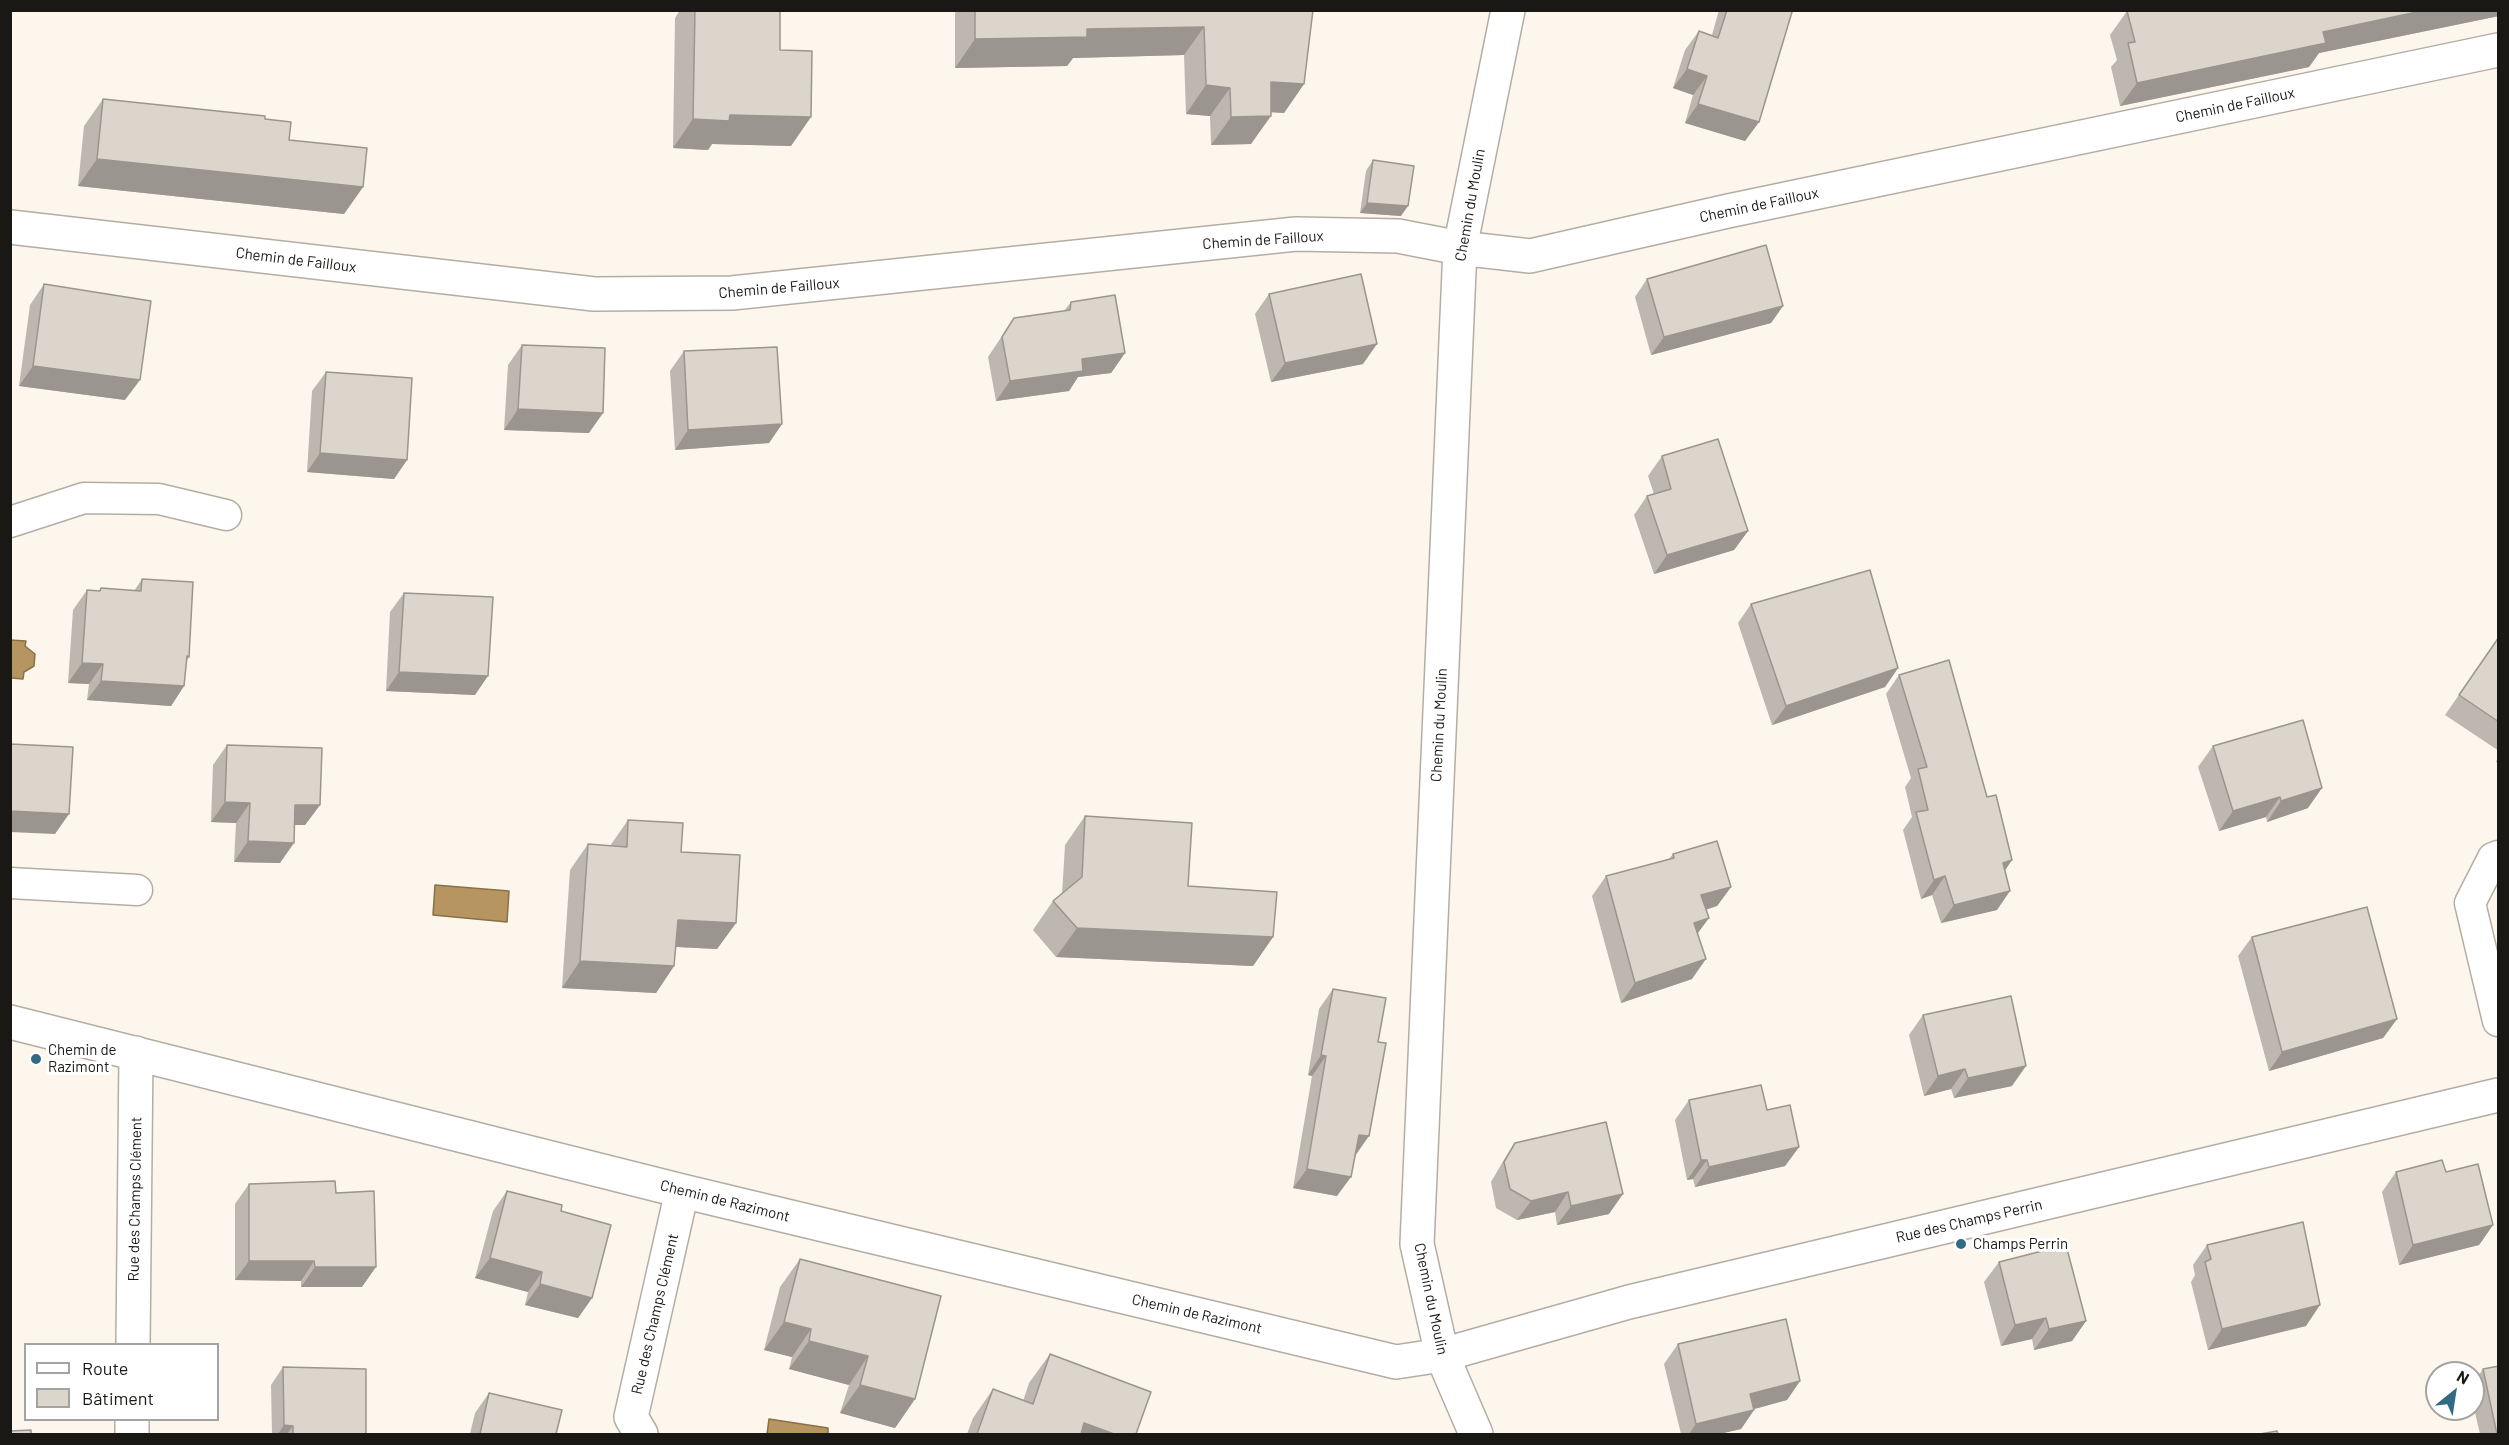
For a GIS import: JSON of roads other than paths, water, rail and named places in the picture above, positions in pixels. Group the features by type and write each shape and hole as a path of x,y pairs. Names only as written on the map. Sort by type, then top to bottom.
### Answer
{"street":[{"name":"Chemin du Moulin","path":"1476,1434 1442,1355 1417,1244 1460,248 1508,10"},
{"name":"Chemin de Failloux","path":"10,227 594,294 732,293 1296,234 1398,236 1460,248 1530,256 1728,211 2499,50"},
{"name":"Chemin de Razimont","path":"10,1022 682,1191 1396,1362 1442,1355"},
{"name":"Rue des Champs Clément","path":"133,1343 136,1053"},
{"name":"Rue des Champs Perrin","path":"1442,1355 1629,1302 2499,1095"},
{"name":"Rue des Champs Clément","path":"641,1434 631,1417 682,1191"}],"lane":[{"path":"10,522 84,498 159,499 226,515"},
{"path":"2499,856 2493,858 2470,903 2499,1021"},
{"path":"10,883 137,890"}],"place":[{"name":"Chemin de Razimont","path":"36,1059"},
{"name":"Champs Perrin","path":"1961,1244"}]}
